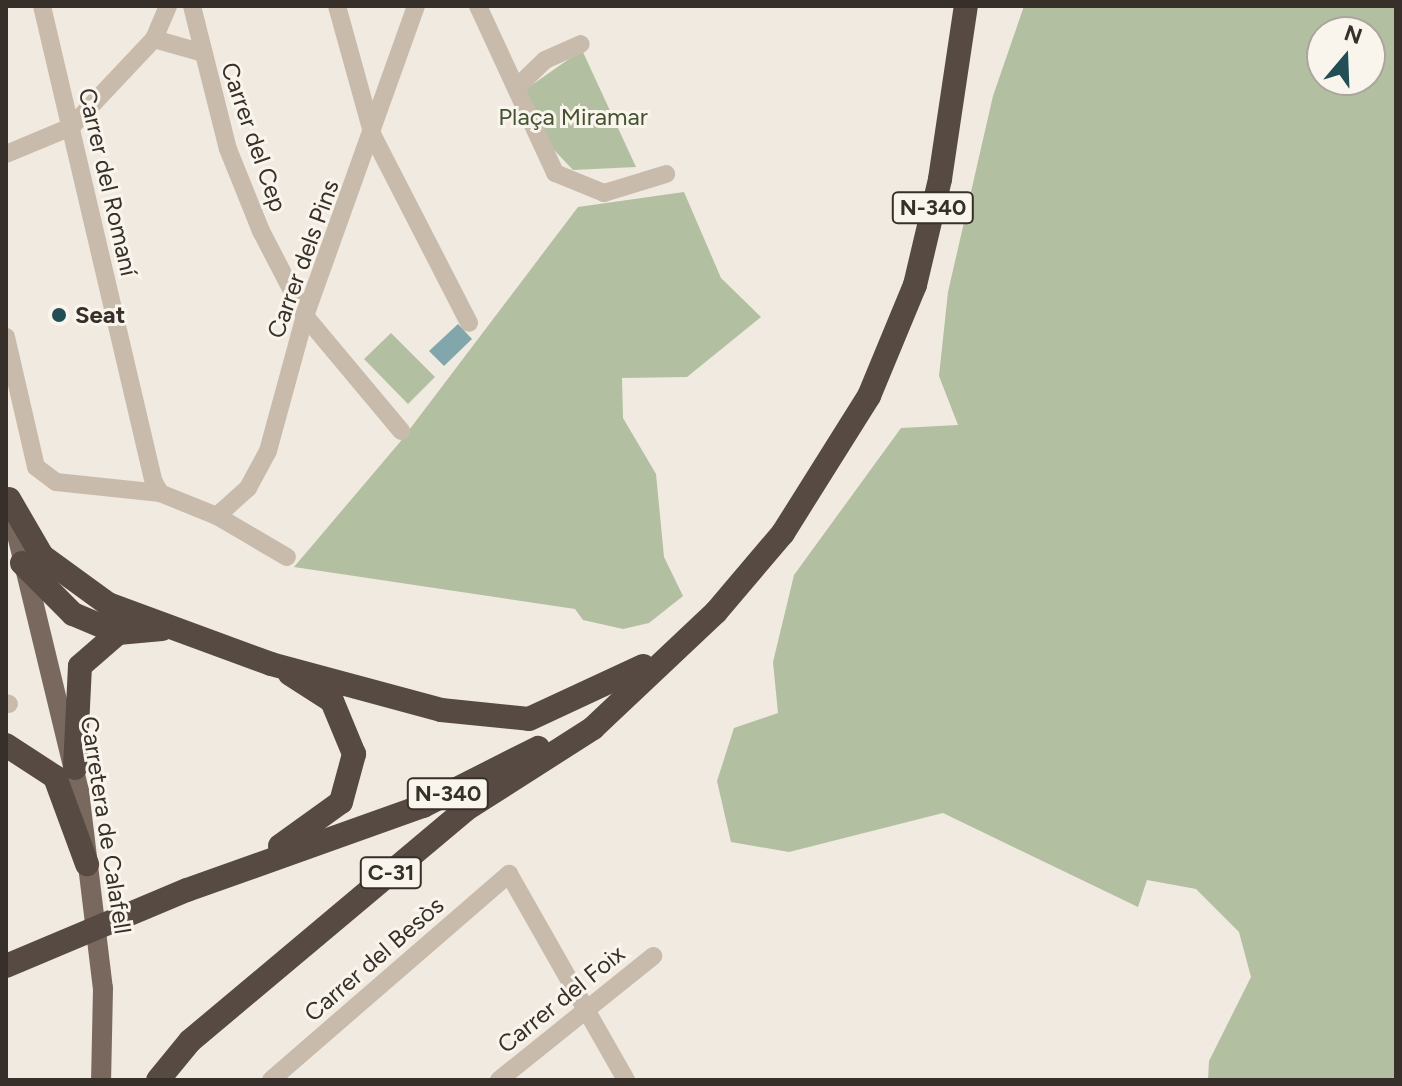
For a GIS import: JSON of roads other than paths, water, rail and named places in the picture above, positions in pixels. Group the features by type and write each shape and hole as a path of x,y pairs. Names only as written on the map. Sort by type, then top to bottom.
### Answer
{"highway":[{"name":"N-340","path":"6,966 187,890 480,779 636,683 673,650 783,533 869,396 923,257 966,6"},
{"path":"7,493 42,556 77,586 171,629 271,664 464,715 529,719 673,650"},
{"path":"22,563 73,614 118,633 171,629"},
{"path":"75,768 80,666 118,633"},
{"path":"243,870 321,823 353,777 353,738 343,716 271,664"},
{"name":"C-31","path":"158,1080 190,1041 465,810 565,749 636,683"},
{"path":"6,745 55,777 87,864"}],"main road":[{"name":"Carretera de Calafell","path":"7,493 75,768 103,988 101,1080"}],"street":[{"name":"Carrer del Romaní","path":"42,6 160,493"},
{"path":"6,154 71,127 154,39 168,6"},
{"name":"Carrer del Cep","path":"192,6 200,52 228,149 305,316 401,431"},
{"path":"337,6 373,136 469,323"},
{"name":"Carrer dels Pins","path":"217,516 248,488 268,451 305,316 373,136 416,6"},
{"path":"478,6 555,173 604,193 666,174"},
{"path":"154,39 200,52"},
{"path":"516,88 545,60 581,44"},
{"path":"6,337 36,467 56,482 160,493 217,516 287,557"},
{"name":"Carrer del Besòs","path":"271,1080 509,874 588,1011"},
{"name":"Carrer del Foix","path":"499,1080 653,956"},
{"path":"588,1011 626,1080"}],"water":[{"path":"458,324 472,339 444,366 429,351"}],"place":[{"name":"Seat","path":"59,315"}],"park label":[{"name":"Plaça Miramar","path":"573,117"}]}
